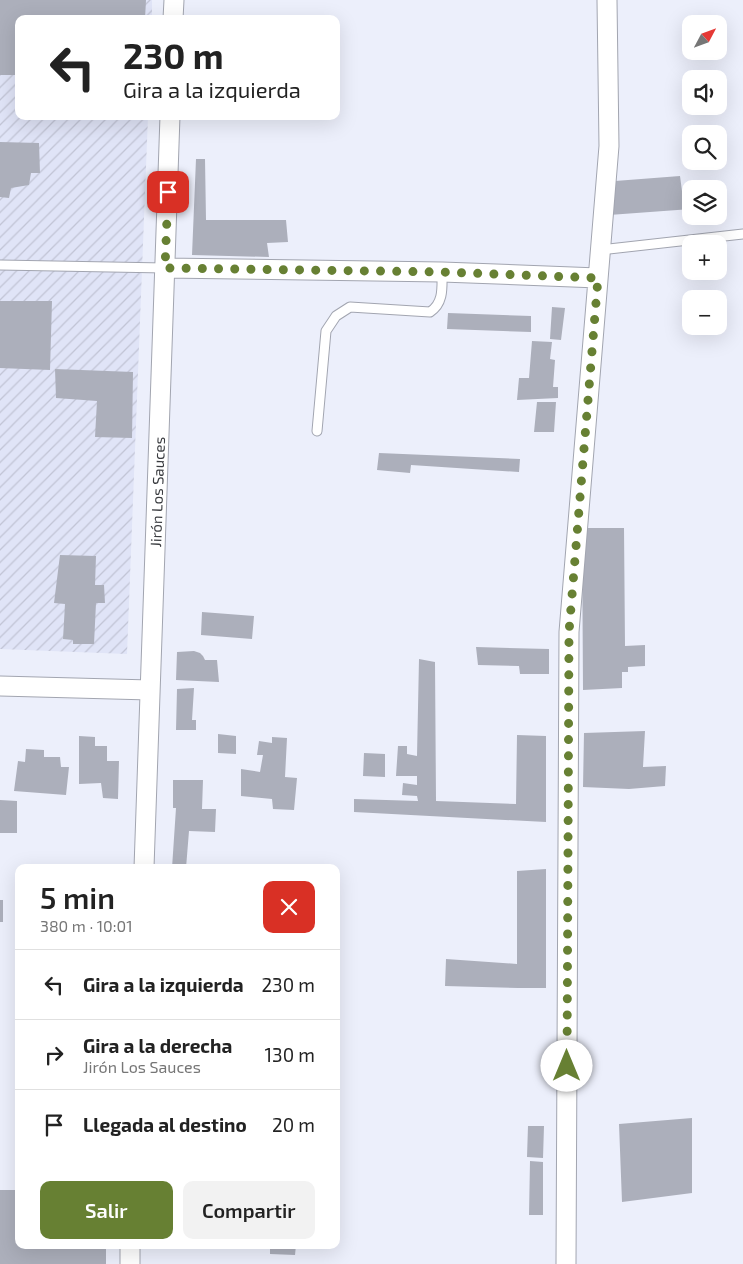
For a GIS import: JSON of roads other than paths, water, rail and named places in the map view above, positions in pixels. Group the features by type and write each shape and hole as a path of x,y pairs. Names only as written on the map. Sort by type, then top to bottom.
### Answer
{"street":[{"path":"173,15 174,0"},
{"path":"566,1264 569,632 609,146 608,0"},
{"name":"Jirón Los Sauces","path":"144,864 170,120"},
{"path":"165,268 442,272 598,278"},
{"path":"0,686 150,690"},
{"path":"130,1249 130,1264"}],"lane":[{"path":"600,250 743,234"},
{"path":"0,265 165,268"},
{"path":"317,431 326,331 336,316 350,308 430,312 435,308 441,297 442,272"}]}
